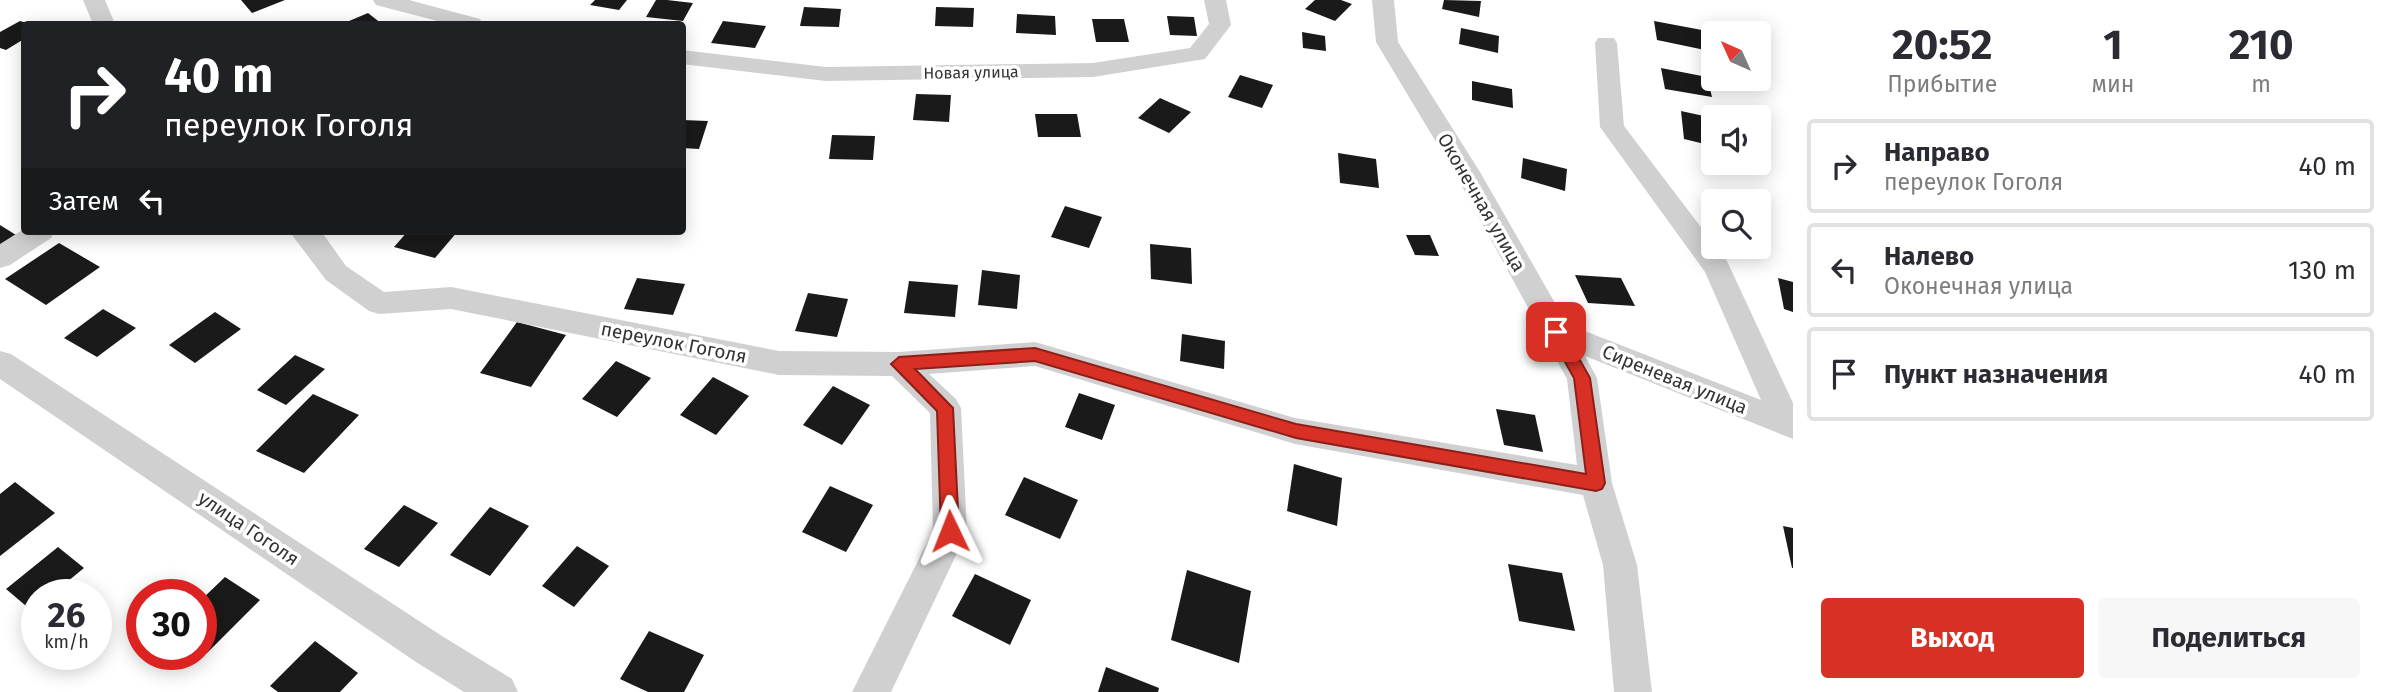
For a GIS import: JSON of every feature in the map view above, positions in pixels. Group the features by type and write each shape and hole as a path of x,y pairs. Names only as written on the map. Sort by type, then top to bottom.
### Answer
{"street":[{"path":"94,0 103,21"},
{"path":"384,0 461,21"},
{"name":"Новая улица","path":"686,57 827,74 1093,70 1197,54 1220,26 1215,0"},
{"name":"Оконечная улица","path":"1383,0 1387,42 1467,172 1582,378 1596,483 1620,565 1633,692"},
{"path":"1606,43 1612,127 1717,268 1790,425"},
{"path":"0,258 35,235"},
{"name":"переулок Гоголя","path":"310,235 336,273 379,303 451,298 779,363 899,364 1035,354 1296,431 1596,483"},
{"name":"Сиреневая улица","path":"1556,332 1790,425"},
{"name":"улица Гоголя","path":"0,363 429,649 499,692"},
{"path":"871,692 950,531 945,408 899,364"}],"building":[{"path":"241,0 285,0 252,13"},
{"path":"595,0 627,0 619,10 590,5"},
{"path":"656,0 693,3 683,21 646,17"},
{"path":"1315,0 1341,0 1352,4 1335,21 1305,9"},
{"path":"1444,0 1481,1 1479,17 1442,9"},
{"path":"804,7 841,9 839,27 800,26"},
{"path":"936,7 974,8 973,27 935,26"},
{"path":"368,13 378,21 349,21"},
{"path":"1017,14 1055,16 1056,35 1016,33"},
{"path":"1167,16 1194,17 1197,36 1170,35"},
{"path":"1092,19 1124,19 1129,42 1096,42"},
{"path":"21,21 21,41 6,50 0,48 0,32"},
{"path":"723,21 766,26 755,48 711,43"},
{"path":"1654,21 1701,30 1701,49 1657,40"},
{"path":"1461,28 1499,36 1498,53 1459,44"},
{"path":"1302,32 1325,36 1326,51 1303,48"},
{"path":"1661,68 1701,76 1701,91 1710,91 1712,97 1665,89"},
{"path":"1240,75 1273,85 1262,108 1228,97"},
{"path":"1472,81 1512,89 1513,108 1472,100"},
{"path":"916,94 951,95 949,122 913,120"},
{"path":"1160,98 1191,112 1169,133 1138,118"},
{"path":"1681,111 1701,115 1701,143 1684,139"},
{"path":"1035,114 1077,114 1081,137 1038,137"},
{"path":"686,120 708,121 699,149 686,148"},
{"path":"832,135 875,136 873,160 829,159"},
{"path":"1338,153 1376,159 1379,188 1340,183"},
{"path":"1523,158 1567,169 1565,191 1521,178"},
{"path":"1065,206 1102,217 1089,248 1051,237"},
{"path":"0,225 16,235 0,246"},
{"path":"404,235 455,235 435,258 394,247"},
{"path":"1406,235 1430,235 1439,256 1415,255"},
{"path":"59,243 100,267 46,305 5,279"},
{"path":"1150,244 1191,248 1192,284 1151,279"},
{"path":"982,270 1020,275 1017,309 978,305"},
{"path":"1575,275 1621,278 1635,306 1588,303"},
{"path":"637,278 685,284 673,315 624,309"},
{"path":"1778,278 1793,282 1793,312 1784,309"},
{"path":"909,281 958,285 955,317 904,313"},
{"path":"808,293 848,299 837,337 795,331"},
{"path":"103,309 136,328 97,357 64,338"},
{"path":"215,312 241,329 195,363 169,345"},
{"path":"517,322 566,335 531,387 480,373"},
{"path":"1182,334 1225,341 1224,369 1180,361"},
{"path":"295,355 325,369 286,405 257,390"},
{"path":"616,361 651,378 617,417 582,399"},
{"path":"713,377 749,396 716,435 680,415"},
{"path":"833,386 870,405 842,445 803,425"},
{"path":"1079,393 1115,405 1102,440 1065,427"},
{"path":"313,394 359,415 304,473 256,451"},
{"path":"1496,409 1535,415 1543,452 1504,445"},
{"path":"1294,464 1342,478 1337,526 1287,511"},
{"path":"1024,477 1078,500 1060,539 1005,515"},
{"path":"15,482 55,513 0,556 0,494"},
{"path":"830,486 873,505 846,552 802,532"},
{"path":"404,505 438,523 399,567 364,549"},
{"path":"490,507 529,526 490,576 450,555"},
{"path":"1783,526 1793,528 1793,568 1792,568"},
{"path":"577,546 609,566 574,607 542,586"},
{"path":"58,547 84,568 71,579 21,579 21,602 6,589"},
{"path":"1508,564 1562,573 1575,631 1519,621"},
{"path":"1187,570 1251,591 1239,663 1171,640"},
{"path":"975,574 1031,600 1010,645 952,616"},
{"path":"225,577 260,600 217,643 217,585"},
{"path":"649,631 704,655 684,692 648,692 620,679"},
{"path":"315,641 358,673 340,692 278,692 270,686"},
{"path":"1106,667 1159,688 1158,692 1098,692"}],"route":[{"path":"950,531 945,408 899,364 1035,354 1296,431 1596,483 1582,378 1556,332"}]}
